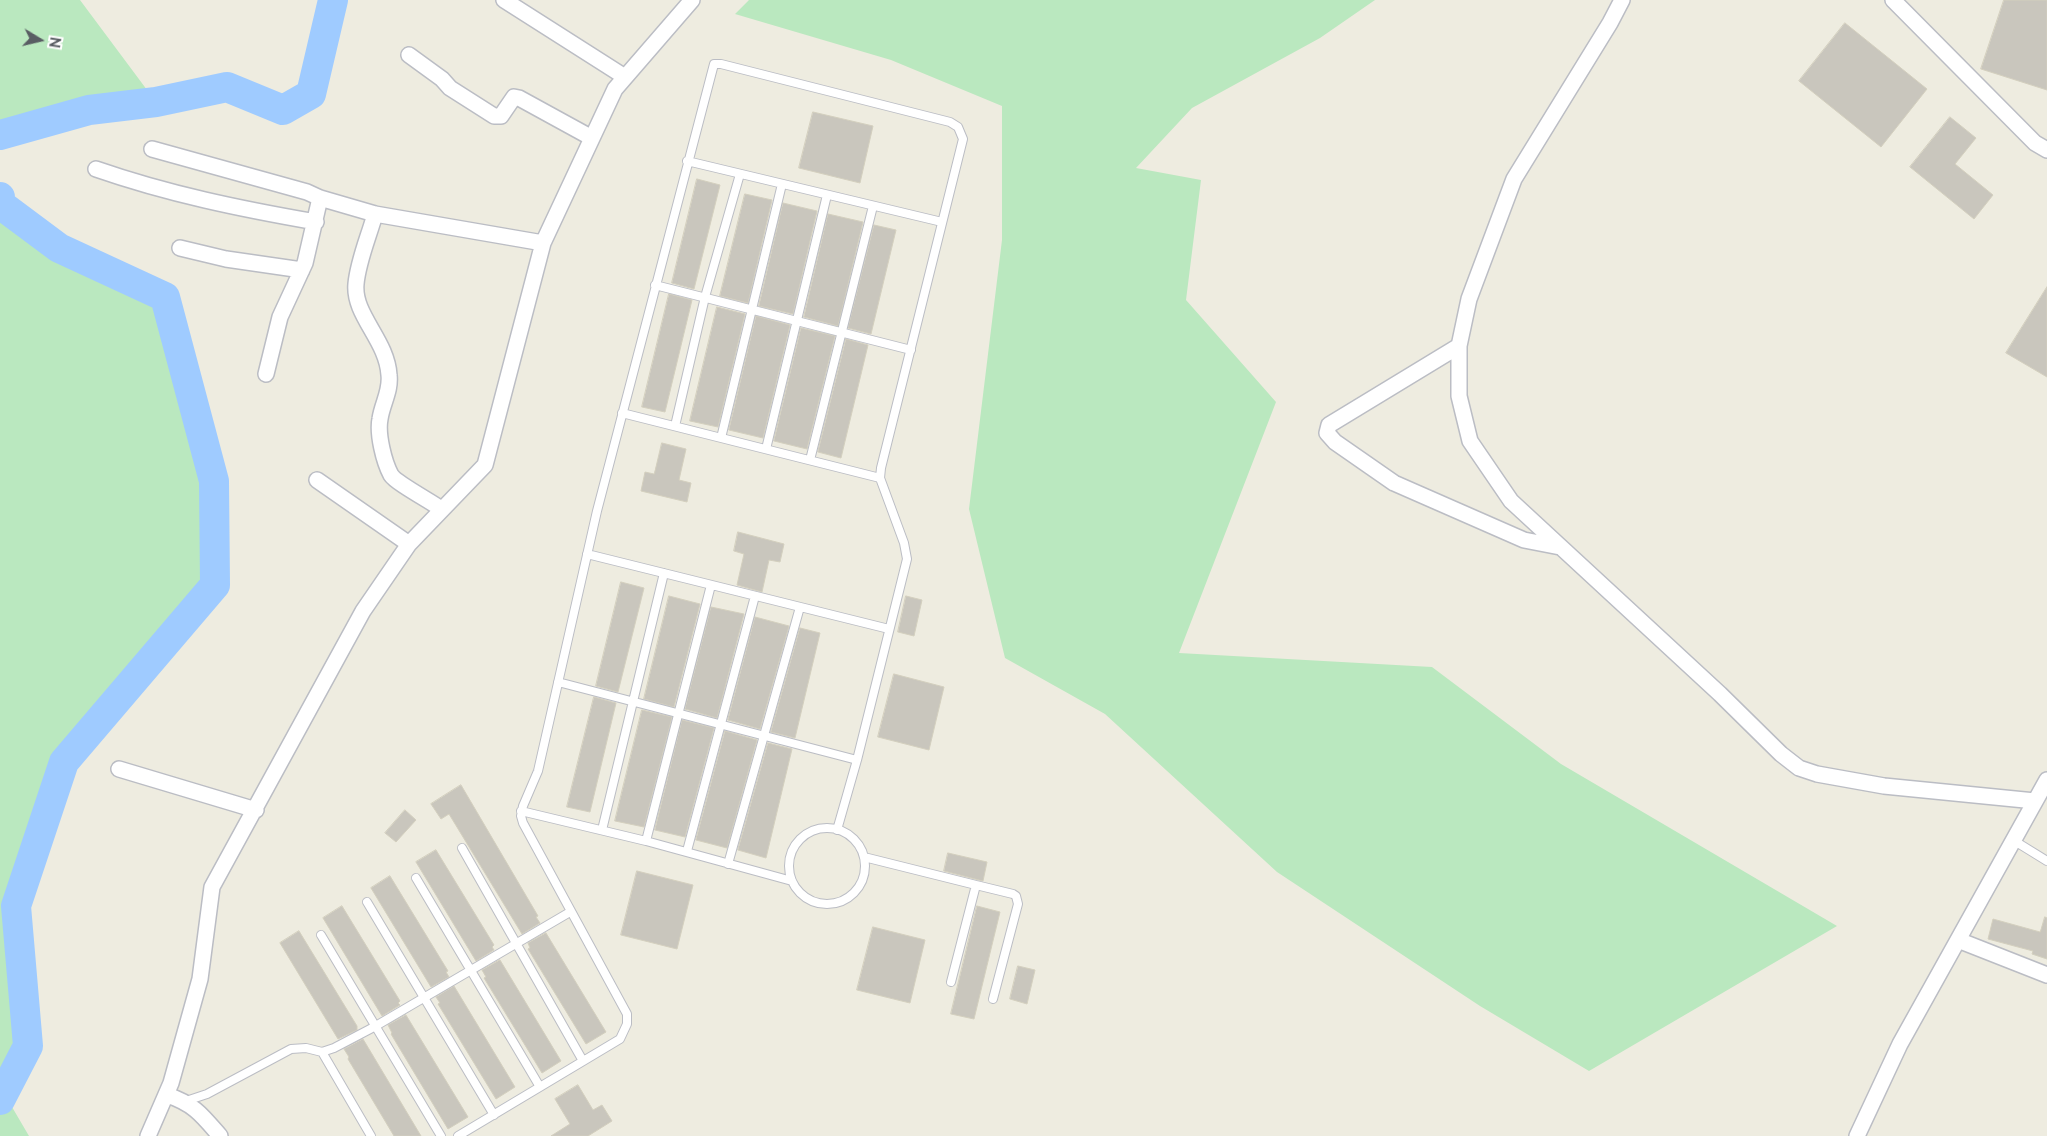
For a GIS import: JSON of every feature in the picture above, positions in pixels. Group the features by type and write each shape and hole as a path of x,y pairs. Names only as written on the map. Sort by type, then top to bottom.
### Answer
{"street":[{"path":"504,0 625,77"},
{"path":"148,1136 167,1095 200,979 212,888 363,611 409,544 485,465 542,243 615,89 692,0"},
{"path":"1622,0 1610,23 1514,179 1469,299 1458,346 1459,396 1470,442 1510,501 1720,694 1781,754 1799,768 1817,774 1884,786 2035,801"},
{"path":"1893,0 2035,143 2047,150"},
{"path":"409,55 442,79 450,88 494,116 500,116 514,97 520,98 592,138"},
{"path":"152,149 307,192 320,198 375,214 542,243"},
{"path":"96,170 151,188 224,206 316,222"},
{"path":"266,374 280,317 302,270 316,222 320,198"},
{"path":"375,214 356,284 357,300 386,356 390,376 387,398 380,419 387,465 392,477 441,509"},
{"path":"180,248 226,259 302,270"},
{"path":"1458,346 1329,425 1327,433 1335,442 1394,483 1524,540 1561,548"},
{"path":"317,480 409,544"},
{"path":"120,770 256,810"},
{"path":"1857,1136 1900,1044 2047,780"},
{"path":"1958,940 2047,975"},
{"path":"167,1095 196,1108 220,1136"}],"lane":[{"path":"458,1136 620,1039 627,1024 626,1014 523,823 521,811 538,771 587,554 622,413 714,64 721,64 950,122 958,127 963,139 880,478 904,543 907,559 838,830"},
{"path":"687,161 942,222"},
{"path":"675,426 705,297 740,174"},
{"path":"721,438 782,184"},
{"path":"766,449 828,195"},
{"path":"810,460 840,332 873,206"},
{"path":"655,285 911,350"},
{"path":"622,413 880,478"},
{"path":"587,554 889,630"},
{"path":"602,830 664,573"},
{"path":"646,841 711,585"},
{"path":"686,852 755,596"},
{"path":"728,864 800,607"},
{"path":"558,682 857,760"},
{"path":"521,811 646,841 792,881"},
{"path":"829,828 838,830 851,837 864,857 864,874 861,882 856,890 843,901 826,904 818,903 803,895 792,881 791,856 799,841 812,831 829,828"},
{"path":"2014,840 2047,861"},
{"path":"462,848 583,1062"},
{"path":"864,857 976,884 1016,896 1018,904 993,999"},
{"path":"416,878 540,1087"},
{"path":"951,982 976,884"},
{"path":"367,902 494,1115"},
{"path":"186,1102 207,1094 291,1049 306,1048 322,1052 374,1027 570,912"},
{"path":"321,935 374,1027 441,1136"},
{"path":"322,1052 371,1136"}],"green space":[{"path":"0,0 80,0 156,102 89,110 0,135"},
{"path":"749,0 1375,0 1320,38 1192,108 1136,168 1201,180 1186,300 1276,402 1179,653 1432,667 1561,764 1837,926 1589,1071 1480,1006 1277,872 1105,714 1005,658 969,509 1002,240 1002,106 891,60 735,14"},
{"path":"0,204 59,248 165,297 214,481 215,585 64,762 17,906 28,1046 12,1107 29,1136 0,1136"}],"building":[{"path":"2004,0 2047,0 2047,90 1981,69"},
{"path":"1845,23 1927,89 1881,147 1799,81"},
{"path":"813,112 873,126 860,183 799,168"},
{"path":"1950,117 1976,138 1955,164 1993,195 1974,219 1910,167"},
{"path":"697,179 720,185 694,289 672,283"},
{"path":"745,194 772,200 748,303 720,296"},
{"path":"783,203 817,211 793,314 759,306"},
{"path":"828,214 863,222 838,326 804,317"},
{"path":"874,225 896,230 871,334 848,328"},
{"path":"2047,287 2047,377 2006,353"},
{"path":"669,294 692,300 665,412 642,407"},
{"path":"717,307 745,314 718,427 690,421"},
{"path":"756,316 790,325 763,438 729,430"},
{"path":"801,328 835,336 807,449 774,441"},
{"path":"846,339 868,345 841,458 818,452"},
{"path":"662,443 686,449 679,480 691,483 687,502 641,491 645,472 654,474"},
{"path":"738,532 784,544 780,562 769,560 762,592 737,585 744,554 734,551"},
{"path":"621,582 644,588 618,692 596,686"},
{"path":"669,596 700,604 674,707 644,699"},
{"path":"906,596 922,600 914,636 898,632"},
{"path":"711,607 744,614 717,718 685,709"},
{"path":"755,617 789,626 760,729 728,720"},
{"path":"800,628 820,633 795,738 771,732"},
{"path":"894,674 944,687 929,750 878,737"},
{"path":"594,697 616,703 590,812 567,807"},
{"path":"642,710 672,717 644,827 615,821"},
{"path":"682,720 714,728 685,837 655,830"},
{"path":"725,731 757,740 727,848 696,840"},
{"path":"768,743 792,749 766,858 738,850"},
{"path":"461,785 538,916 536,917 540,923 522,934 449,814 441,819 431,804"},
{"path":"405,810 416,820 396,842 385,833"},
{"path":"436,850 494,945 492,947 494,950 476,961 416,862"},
{"path":"948,853 987,862 983,881 944,871"},
{"path":"637,871 693,885 677,949 621,935"},
{"path":"390,876 448,971 446,972 449,977 431,987 371,888"},
{"path":"342,906 400,1001 398,1003 400,1005 382,1016 323,918"},
{"path":"977,906 1000,912 974,1019 951,1014"},
{"path":"2045,917 2047,918 2047,959 2032,954 2033,951 1988,939 1993,919 2040,932"},
{"path":"873,927 925,940 910,1003 857,990"},
{"path":"299,931 357,1026 357,1030 338,1039 280,943"},
{"path":"546,933 606,1032 586,1044 528,949 530,948 528,943"},
{"path":"500,960 561,1061 542,1073 484,978 486,977 482,970"},
{"path":"1018,966 1035,970 1027,1004 1010,999"},
{"path":"454,986 515,1087 496,1099 438,1004 440,1003 436,997"},
{"path":"406,1015 468,1117 448,1129 391,1034 388,1025"},
{"path":"363,1039 421,1136 394,1136 348,1059 349,1057 344,1049"},
{"path":"578,1085 593,1110 602,1105 612,1121 588,1136 551,1136 570,1124 555,1099"}],"waterway":[{"path":"0,135 89,110 156,102 227,87 283,110 311,94 333,0"},
{"path":"0,197 0,204 59,248 165,297 214,481 215,585 64,762 16,906 28,1046 0,1100"}]}
